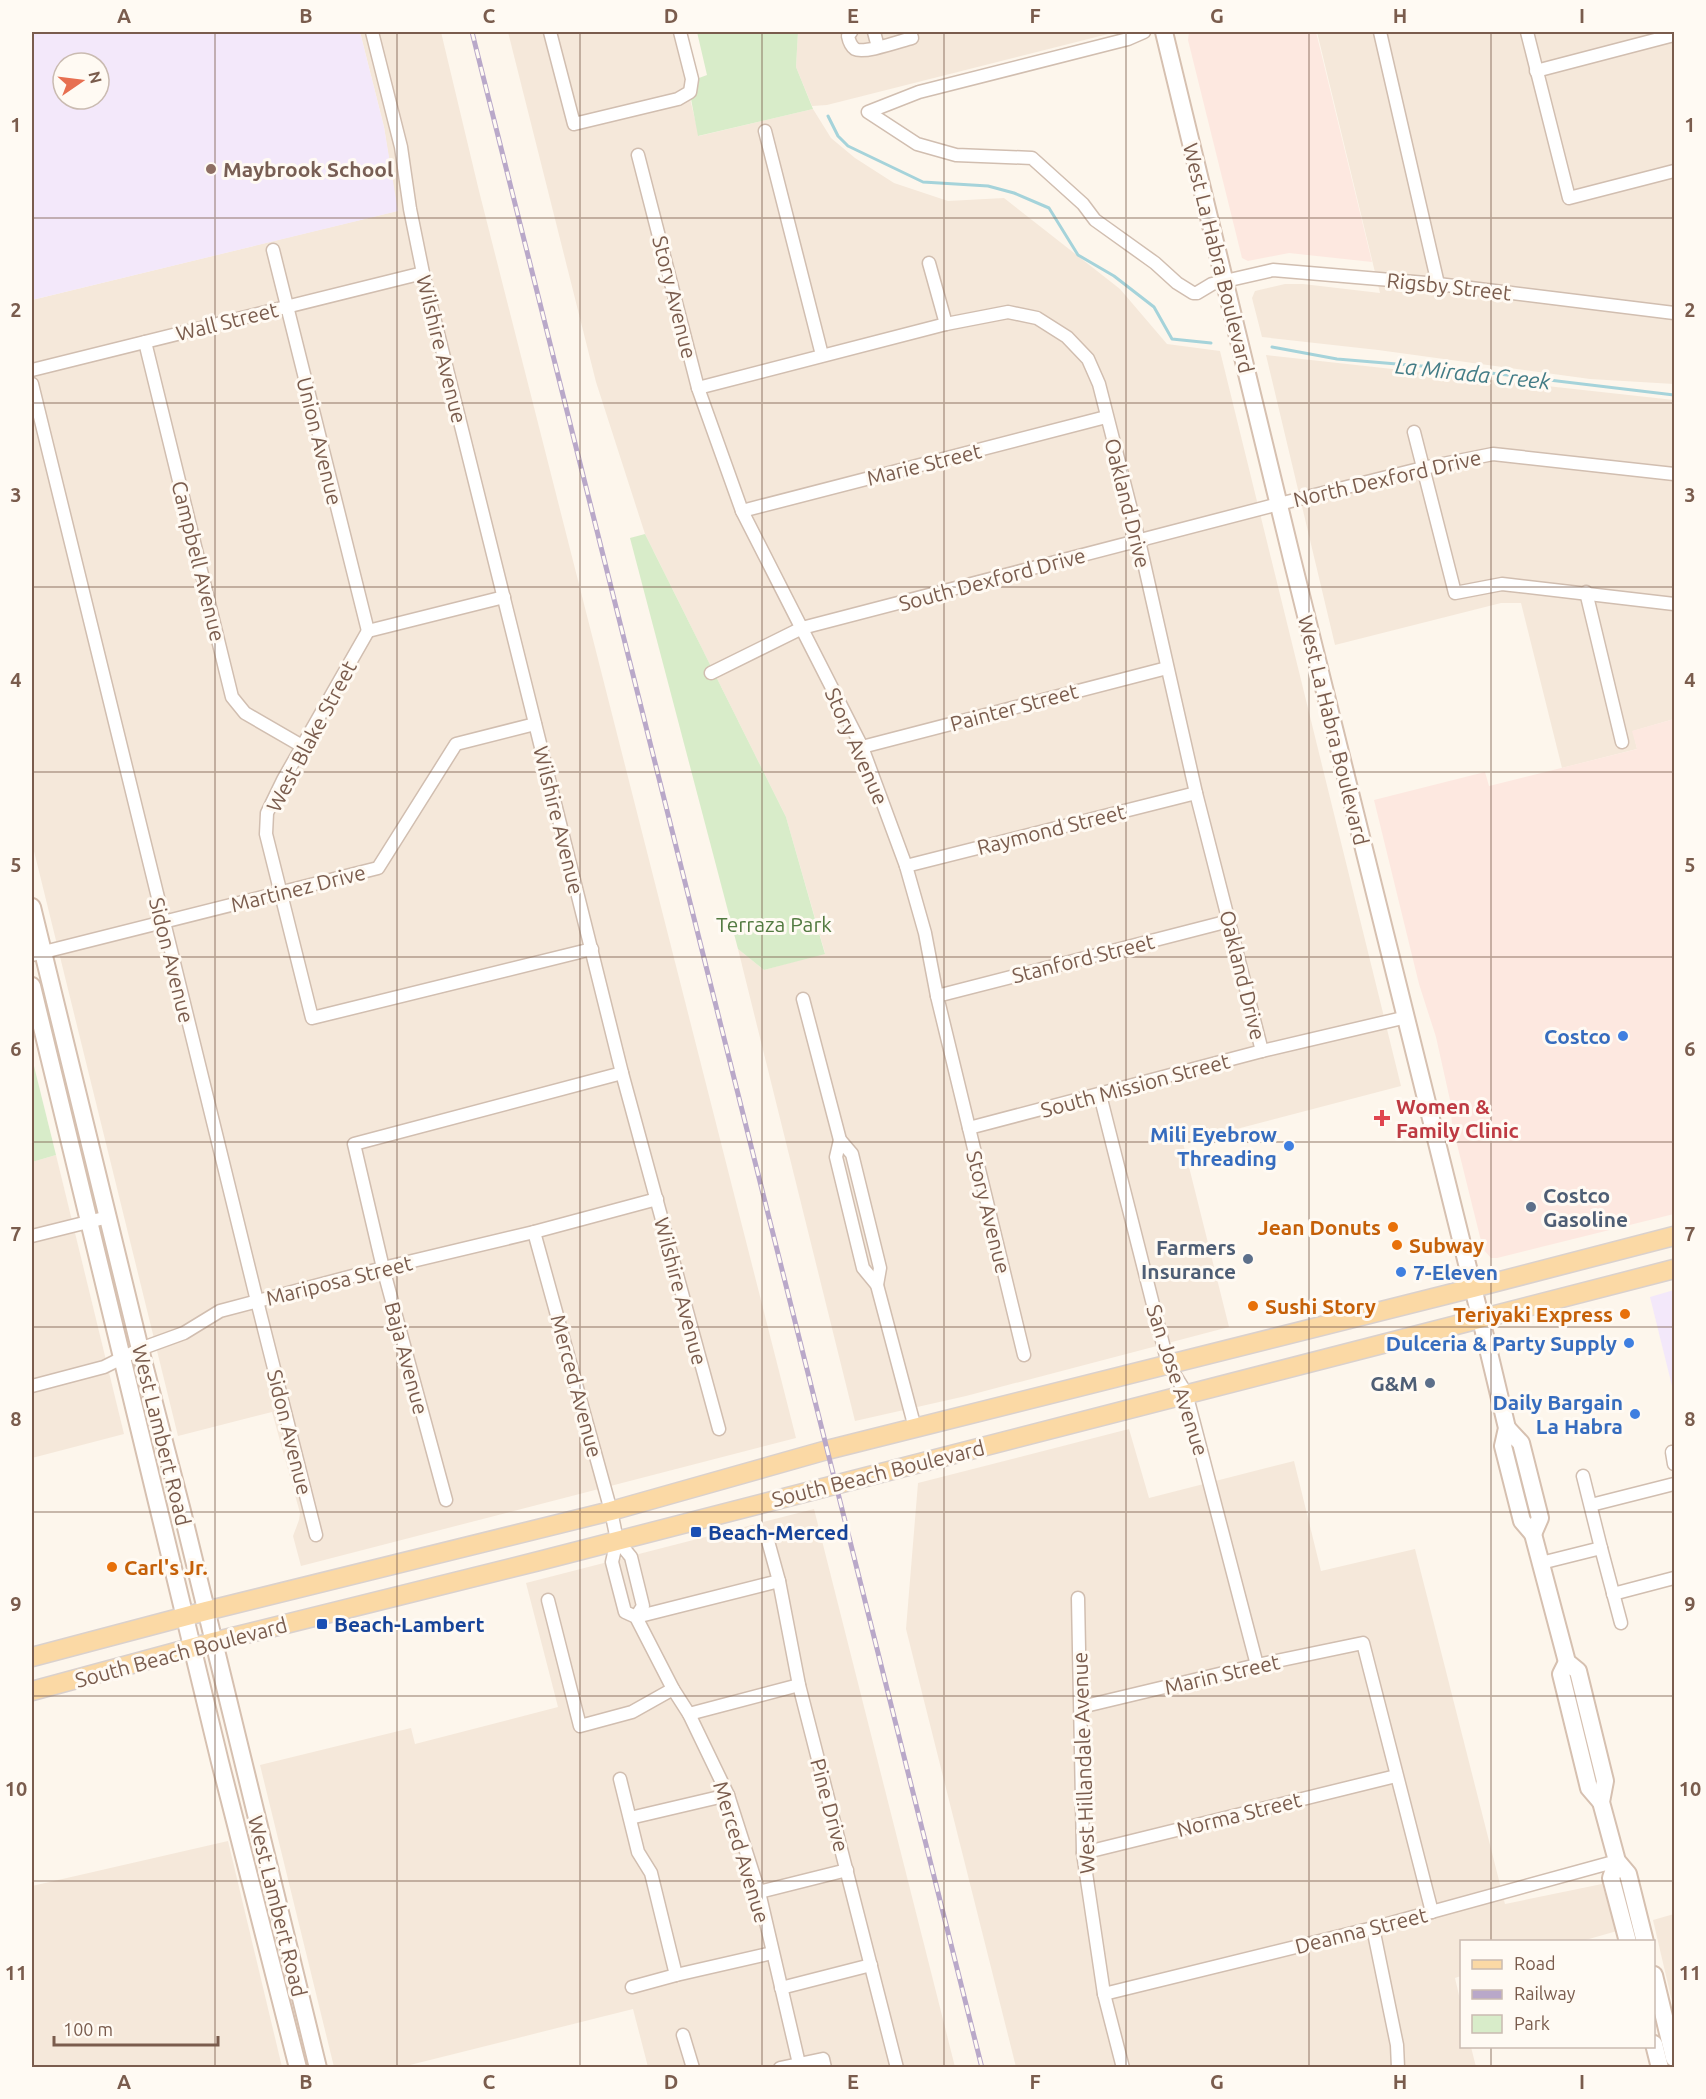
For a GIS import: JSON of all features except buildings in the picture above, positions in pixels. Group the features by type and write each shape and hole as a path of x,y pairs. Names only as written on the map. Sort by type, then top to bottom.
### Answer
{"main road":[{"name":"West La Habra Boulevard","path":"1164,32 1507,1428 1521,1443 1540,1518 1533,1534 1567,1662 1578,1671 1605,1781 1601,1802 1617,1861 1628,1874 1645,1940"},
{"name":"West Lambert Road","path":"32,907 37,953 108,1217 318,2067"},
{"name":"West Lambert Road","path":"32,986 192,1647 298,2067"},
{"name":"South Beach Boulevard","path":"32,1657 186,1616 610,1511 782,1462 1674,1236"},
{"name":"South Beach Boulevard","path":"32,1691 192,1647 1674,1269"},
{"name":"West La Habra Boulevard","path":"1617,1861 1611,1878 1628,1940"},
{"path":"1655,1983 1674,2058"},
{"path":"1654,2048 1660,2067"}],"street":[{"name":"Wilshire Avenue","path":"372,32 401,147 423,273 535,724 622,1073 719,1429"},
{"path":"550,32 574,124 678,99 690,92 692,79 680,32"},
{"path":"851,32 850,43 855,49 863,50 912,38 910,32"},
{"path":"874,32 878,47"},
{"name":"Rigsby Street","path":"1144,32 1128,39 918,92 868,112 917,144 956,155 1032,158 1083,204 1095,220 1155,262 1177,283 1193,293 1224,280 1273,270 1438,284 1674,313"},
{"path":"1380,32 1438,284"},
{"path":"1527,32 1569,198 1674,171"},
{"path":"1536,71 1674,35"},
{"path":"765,131 822,355"},
{"name":"Story Avenue","path":"638,155 698,388 742,511 862,747 906,866 925,933 937,996 1024,1355"},
{"name":"Union Avenue","path":"273,250 368,631"},
{"path":"929,263 946,324"},
{"name":"Wall Street","path":"32,370 423,273"},
{"name":"Oakland Drive","path":"698,388 946,324 1008,312 1037,318 1067,337 1088,359 1099,384 1139,541 1196,793 1262,1051"},
{"name":"Campbell Avenue","path":"145,342 232,697 245,713 302,746"},
{"name":"Sidon Avenue","path":"32,384 316,1535"},
{"name":"Marie Street","path":"742,511 1106,417"},
{"path":"1414,432 1455,593 1502,584 1674,604"},
{"name":"North Dexford Drive","path":"1279,504 1493,453 1674,474"},
{"name":"South Dexford Drive","path":"711,673 802,628 1279,504"},
{"path":"1586,592 1622,742"},
{"path":"368,631 504,597"},
{"name":"West Blake Street","path":"368,631 302,746 267,813 266,834 312,1018 592,949"},
{"name":"Painter Street","path":"862,747 1167,668"},
{"name":"Martinez Drive","path":"37,953 378,868 456,744 535,724"},
{"name":"Raymond Street","path":"906,866 1196,793"},
{"name":"Stanford Street","path":"937,996 1229,921"},
{"path":"803,999 840,1140 852,1154 880,1268 877,1285 915,1428"},
{"name":"South Mission Street","path":"969,1128 1262,1051 1407,1017"},
{"name":"Baja Avenue","path":"446,1500 383,1268 354,1144 622,1073"},
{"name":"San Jose Avenue","path":"1100,1095 1168,1364 1186,1393 1257,1665"},
{"name":"Mariposa Street","path":"32,1386 104,1367 140,1349 184,1333 220,1311 657,1199"},
{"path":"32,1236 108,1217"},
{"name":"Merced Avenue","path":"534,1232 617,1540 631,1557 643,1606 636,1617"},
{"path":"1583,1476 1621,1623"},
{"path":"1591,1505 1674,1484"},
{"name":"Merced Avenue","path":"617,1540 612,1562 625,1611 636,1617 673,1689 689,1714 728,1795 759,1892 800,2065"},
{"name":"Pine Drive","path":"768,1541 779,1581 799,1685 897,2067"},
{"path":"1541,1563 1601,1548"},
{"path":"1613,1594 1674,1578"},
{"path":"636,1617 779,1581"},
{"name":"West Hillandale Avenue","path":"1078,1598 1083,1853 1104,1994 1123,2067"},
{"path":"548,1600 580,1726 632,1712 673,1689"},
{"name":"Marin Street","path":"1081,1707 1257,1665 1363,1643 1396,1776"},
{"path":"689,1714 799,1685"},
{"path":"1396,1776 1432,1912"},
{"name":"Norma Street","path":"1083,1853 1396,1776"},
{"path":"620,1779 638,1852 651,1874 676,1975"},
{"path":"630,1818 728,1795"},
{"name":"Deanna Street","path":"1104,1994 1373,1928 1617,1861"},
{"path":"759,1892 847,1870"},
{"path":"1373,1928 1397,2045 1398,2067"},
{"path":"632,1987 772,1953"},
{"path":"781,1988 871,1965"},
{"path":"683,2035 693,2067"},
{"path":"780,2067 823,2059 825,2067"}],"shaded area":[{"name":"Maybrook School","path":"32,32 360,32 384,127 398,211 32,300"},
{"path":"360,32 441,32 479,191 796,1438 301,1566 293,1536 300,1513 272,1412 178,1436 32,843 32,300 397,211 384,127"},
{"path":"508,32 674,32 699,136 813,109 831,138 855,158 894,183 948,201 1004,198 1120,289 1167,344 1220,351 1401,1086 1183,1143 1229,1327 966,1396 855,1421 738,949 764,970 825,953 786,817 645,534 596,382"},
{"path":"798,32 1116,32 827,105 812,106 796,67"},
{"path":"1189,32 1316,32 1372,262 1289,253 1248,261 1242,258 1188,40"},
{"path":"1317,32 1674,32 1674,384 1590,379 1378,350 1262,337 1252,298 1255,291 1285,284 1303,284 1380,293"},
{"path":"1266,355 1674,400 1674,719 1633,731 1637,749 1562,768 1521,603 1501,603 1335,645"},
{"path":"1674,719 1674,1214 1491,1258 1483,1249 1452,1124 1450,1100 1436,1037 1419,984 1374,800 1485,772 1489,786 1637,749 1632,731"},
{"path":"56,1155 124,1434 32,1458 32,1162"},
{"path":"1674,1290 1674,1394 1650,1297"},
{"path":"1129,1429 1149,1498 1294,1461 1321,1571 1415,1549 1505,1904 1602,1884 1617,1931 1586,1940 1460,1940 1460,1976 1455,1978 1460,2000 1460,2048 1471,2048 1476,2067 1016,2067 906,1629 918,1483"},
{"path":"814,1509 955,2067 648,2067 633,2009 402,2067 334,2067 260,1765 411,1728 415,1744 558,1707 526,1583"},
{"path":"228,1841 282,2067 32,2067 32,1886"},
{"path":"1674,1914 1674,2010 1653,1920"}],"green space":[{"path":"697,32 798,32 796,67 813,109 698,136 691,99 699,78 707,75"},
{"name":"Terraza Park","path":"645,534 786,817 825,954 764,970 738,949 630,538"},
{"path":"32,1058 56,1155 32,1162"}],"waterway":[{"name":"La Mirada Creek","path":"828,116 838,136 848,146 923,182 988,186 1014,193 1049,208 1078,255 1114,276 1154,307 1172,339 1211,343"},
{"name":"La Mirada Creek","path":"1272,347 1337,359 1457,369 1674,395"}],"railway":[{"path":"472,32 982,2068"}],"place":[{"name":"Maybrook School","path":"211,169"},
{"name":"Costco","path":"1623,1036"},
{"name":"Women & Family Clinic","path":"1382,1118"},
{"name":"Mili Eyebrow Threading","path":"1289,1146"},
{"name":"Costco Gasoline","path":"1531,1207"},
{"name":"Jean Donuts","path":"1393,1227"},
{"name":"Subway","path":"1397,1245"},
{"name":"Farmers Insurance","path":"1248,1259"},
{"name":"7-Eleven","path":"1401,1272"},
{"name":"Sushi Story","path":"1253,1306"},
{"name":"Teriyaki Express","path":"1625,1314"},
{"name":"Dulceria & Party Supply","path":"1629,1343"},
{"name":"G&M","path":"1430,1383"},
{"name":"Daily Bargain La Habra","path":"1635,1414"},
{"name":"Beach-Merced","path":"696,1532"},
{"name":"Carl's Jr.","path":"112,1567"},
{"name":"Beach-Lambert","path":"322,1624"}]}
